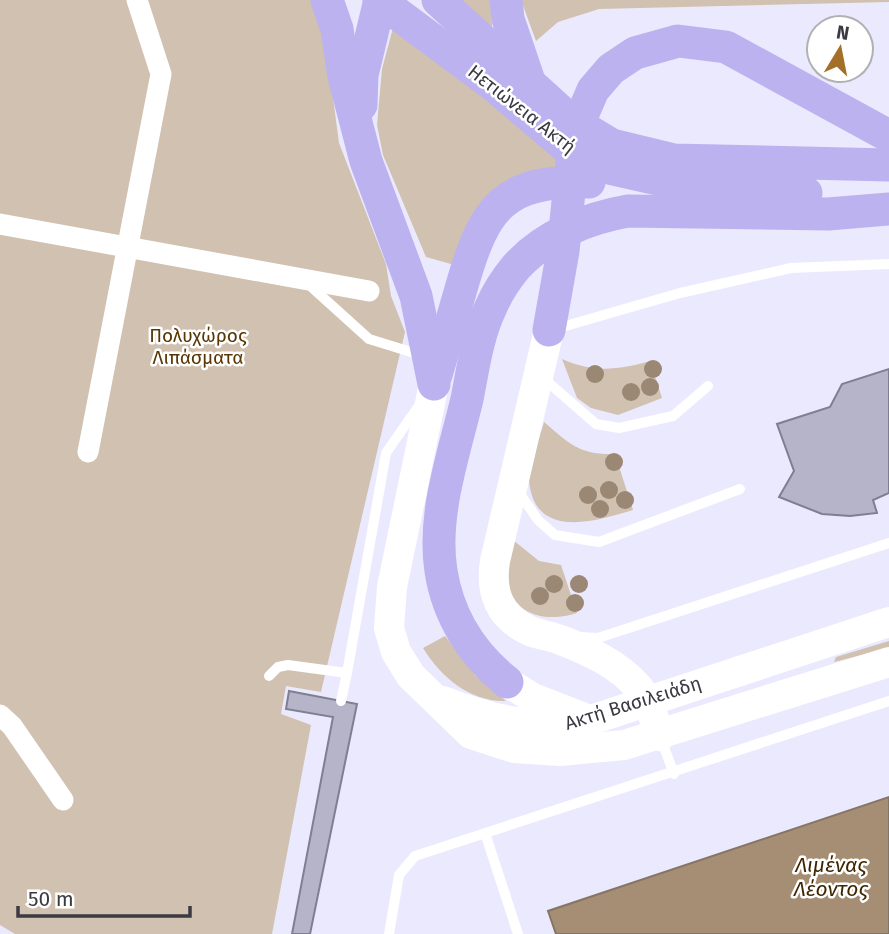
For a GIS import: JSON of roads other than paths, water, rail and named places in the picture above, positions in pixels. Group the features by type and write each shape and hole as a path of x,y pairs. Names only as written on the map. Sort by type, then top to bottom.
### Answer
{"main road":[{"path":"327,0 337,29 344,76 360,135 408,271 431,371"},
{"path":"360,135 362,75 380,0"},
{"name":"Ηετιώνεια Ακτή","path":"380,0 492,84 538,101 599,139 658,158 889,165"},
{"name":"Ηετιώνεια Ακτή","path":"438,0 538,101 570,150 604,167 634,176 688,186 889,195"},
{"path":"506,0 508,19 538,101"},
{"path":"549,330 563,251 576,132 593,90 611,69 635,53 678,41 705,42 726,47 889,136"},
{"path":"431,371 477,236 493,210 525,190 547,184 598,182 634,176"},
{"path":"507,682 486,664 461,629 452,611 441,571 444,501 482,329 501,287 517,267 554,237 603,215 628,211 817,214 889,209"}],"street":[{"path":"88,452 161,74 137,0"},
{"path":"0,224 369,291"},
{"path":"549,330 492,583 496,600 508,615 532,632 547,634 616,667 640,689 660,736"},
{"path":"431,371 388,614 392,642 404,667 436,699"},
{"name":"Ακτή Βασιλειάδη","path":"436,699 483,717 520,724 556,726 590,720 889,622"},
{"name":"Ακτή Βασιλειάδη","path":"436,699 471,734 501,746 559,751 597,749 660,736 889,662"},
{"path":"507,682 533,698 590,720"},
{"path":"0,715 12,726 63,800"}],"lane":[{"path":"549,330 680,293 791,268 889,264"},
{"path":"302,279 369,339 431,371 386,453 341,701"},
{"path":"540,376 596,424 619,428 673,416 708,386"},
{"path":"514,485 538,520 555,535 599,542 740,489"},
{"path":"547,634 598,638 889,543"},
{"path":"269,676 278,667 288,665 347,673"},
{"path":"389,934 399,875 415,856 435,847 486,835 674,774 889,701"},
{"path":"660,736 674,774"},
{"path":"486,835 518,934"}],"water":[{"name":"Λιμένας Λέοντος","path":"889,797 889,934 556,934 548,911"}],"park label":[{"name":"Πολυχώρος Λιπάσματα","path":"198,346"}]}
